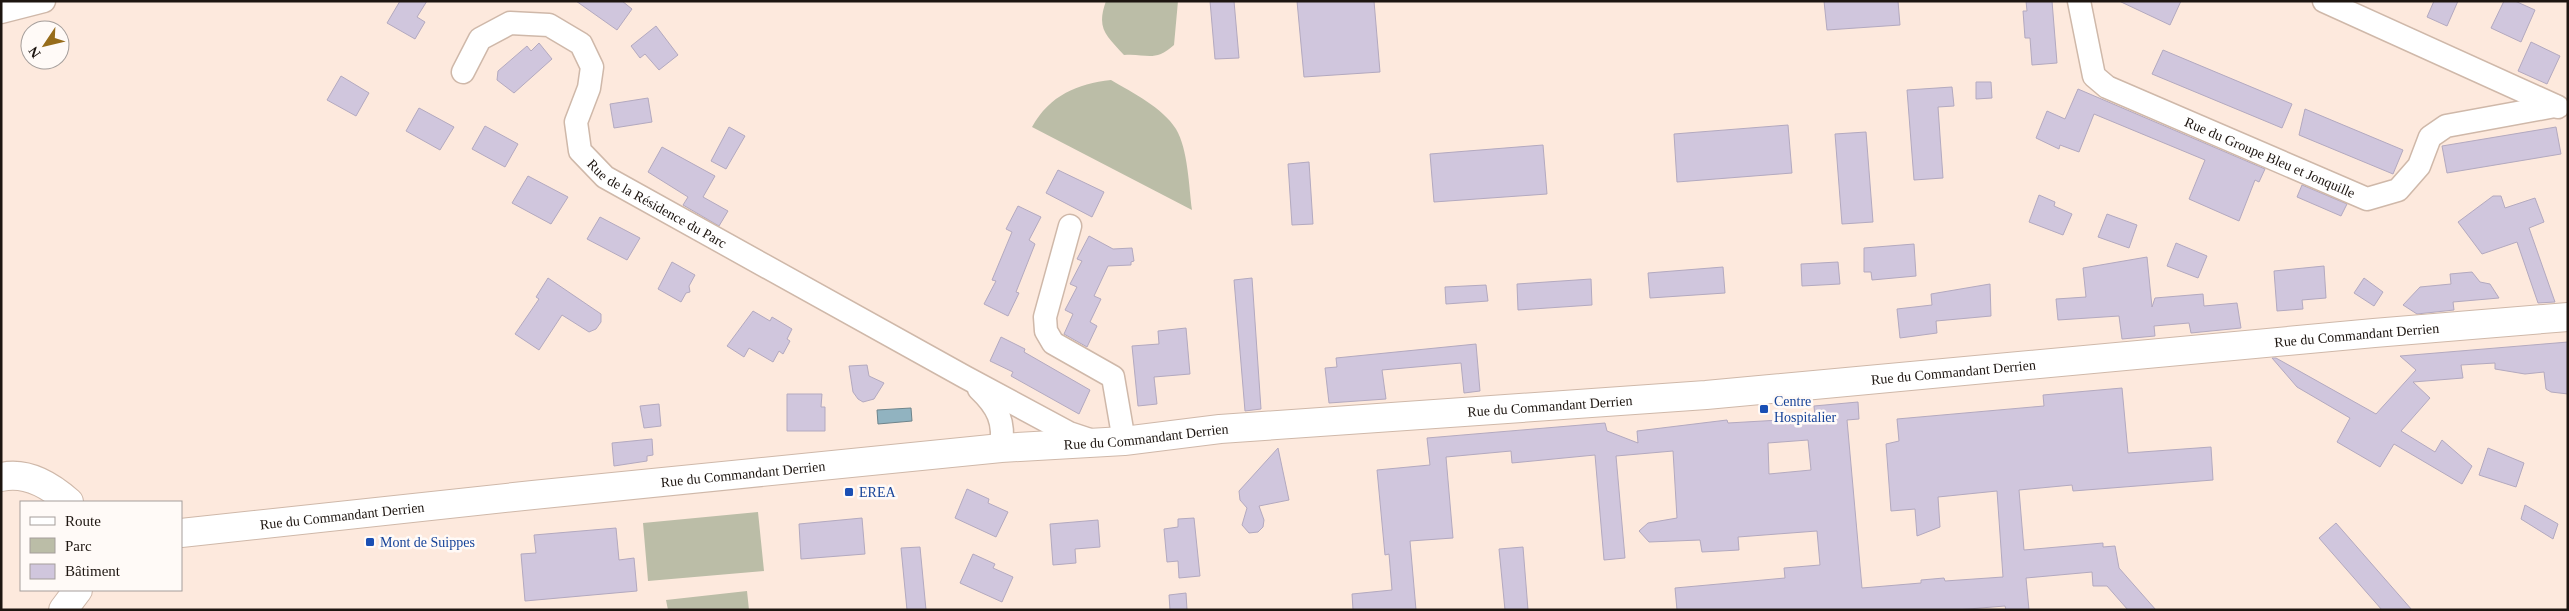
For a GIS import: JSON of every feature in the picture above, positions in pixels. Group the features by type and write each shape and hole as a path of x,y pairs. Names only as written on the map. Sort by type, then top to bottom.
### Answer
{"main road":[{"name":"Rue du Commandant Derrien","path":"182,532 533,494 1001,448 1112,442 1220,429 1716,394 2374,333 2568,317"},
{"path":"1,477 29,478 52,487 68,501"},
{"name":"Rue du Commandant Derrien","path":"182,517 346,502 533,494"},
{"path":"63,610 77,591"}],"street":[{"path":"1,12 44,1"},
{"name":"Rue du Groupe Bleu et Jonquille","path":"2079,1 2094,76 2107,87 2367,199 2398,190 2419,166 2430,137 2446,126 2561,109"},
{"name":"Rue du Groupe Bleu et Jonquille","path":"2324,1 2561,109"},
{"name":"Rue de la Résidence du Parc","path":"463,72 480,40 495,31 510,23 550,25 581,44 592,67 590,88 576,122 580,151 605,177 1069,433 1112,442"},
{"path":"1070,226 1045,317 1046,331 1053,343 1113,377 1112,442"},
{"name":"Rue de la Résidence du Parc","path":"965,377 996,408 1003,430 1001,448"}],"green space":[{"path":"1106,1 1178,1 1174,45 1167,51 1155,56 1124,55 1104,31 1102,18"},
{"path":"1111,80 1155,107 1176,129 1186,157 1192,210 1032,127 1047,107 1066,93 1076,88"},
{"path":"758,512 764,571 648,581 643,523"},
{"path":"747,591 749,610 668,610 666,600"}],"water":[{"path":"911,408 912,421 878,424 877,410"}],"building":[{"path":"400,1 427,1 417,17 425,22 415,39 387,23"},
{"path":"576,1 622,1 632,9 617,30"},
{"path":"1210,1 1234,1 1239,58 1215,59"},
{"path":"1297,1 1374,1 1380,72 1304,77"},
{"path":"1824,1 1898,1 1900,25 1827,30"},
{"path":"2026,1 2052,1 2057,63 2032,65 2030,38 2025,38 2023,11 2027,11"},
{"path":"2119,1 2181,1 2170,25"},
{"path":"2434,1 2458,1 2447,26 2427,17"},
{"path":"2504,1 2515,1 2535,10 2521,42 2491,28"},
{"path":"656,26 678,55 659,70 645,54 640,58 631,46"},
{"path":"2531,42 2560,56 2547,84 2518,71"},
{"path":"539,43 552,59 514,93 497,80 498,71 527,46 531,51"},
{"path":"2163,50 2292,104 2282,128 2152,74"},
{"path":"341,76 369,93 356,116 327,100"},
{"path":"1976,82 1991,82 1992,98 1976,99"},
{"path":"1952,87 1954,106 1938,107 1943,178 1914,180 1907,90"},
{"path":"2078,89 2265,169 2259,182 2255,180 2239,221 2189,199 2205,160 2094,114 2079,152 2060,145 2059,149 2036,138 2047,111 2065,119"},
{"path":"648,98 652,122 614,128 610,104"},
{"path":"419,108 454,127 440,150 406,131"},
{"path":"2305,109 2403,150 2393,174 2299,135"},
{"path":"1788,125 1792,173 1677,182 1674,134"},
{"path":"485,126 518,144 505,167 472,149"},
{"path":"729,127 745,136 726,169 711,161"},
{"path":"2556,127 2561,154 2447,173 2442,146"},
{"path":"1866,132 1873,222 1842,224 1835,134"},
{"path":"1543,145 1547,194 1434,202 1430,154"},
{"path":"662,147 715,176 703,197 728,211 719,226 683,205 688,197 648,172"},
{"path":"1309,162 1313,224 1292,225 1288,164"},
{"path":"1058,170 1104,192 1092,217 1046,193"},
{"path":"528,176 568,197 551,224 512,203"},
{"path":"2302,185 2347,204 2341,216 2297,197"},
{"path":"2039,195 2055,202 2054,206 2072,214 2063,235 2029,222"},
{"path":"2493,196 2501,196 2505,208 2535,198 2544,222 2529,228 2555,302 2538,303 2517,242 2482,254 2458,222"},
{"path":"1018,206 1041,217 1029,240 1035,244 1016,292 1019,293 1008,316 984,304 996,281 992,280 1012,232 1006,229"},
{"path":"2107,214 2137,225 2129,248 2098,237"},
{"path":"600,217 640,238 627,260 587,239"},
{"path":"1089,236 1113,249 1132,248 1134,261 1131,262 1131,265 1108,266 1094,296 1101,299 1090,322 1097,326 1087,347 1064,334 1073,314 1065,310 1077,287 1070,284 1082,261 1077,259"},
{"path":"2176,243 2207,256 2198,278 2167,266"},
{"path":"1914,244 1916,276 1872,280 1871,272 1864,272 1864,248"},
{"path":"2147,257 2152,307 2155,298 2203,294 2204,306 2237,303 2241,328 2191,333 2189,323 2154,326 2155,336 2122,339 2119,316 2058,320 2056,299 2086,297 2083,268"},
{"path":"672,262 695,275 689,286 690,292 686,293 681,302 658,289"},
{"path":"1838,262 1840,284 1802,286 1801,264"},
{"path":"2324,266 2326,298 2302,300 2303,309 2277,311 2274,271"},
{"path":"1723,267 1725,293 1650,298 1648,273"},
{"path":"2472,272 2480,282 2490,284 2499,298 2453,302 2454,310 2417,314 2403,305 2420,287 2451,284 2450,274"},
{"path":"548,278 601,314 601,322 596,329 589,332 562,315 539,350 515,334 539,299 536,297"},
{"path":"1252,278 1261,409 1245,411 1234,280"},
{"path":"2364,278 2383,292 2374,306 2354,293"},
{"path":"1591,279 1592,305 1518,310 1517,284"},
{"path":"1990,284 1991,316 1936,321 1937,333 1900,338 1897,309 1932,305 1931,294"},
{"path":"1486,285 1488,301 1446,304 1445,287"},
{"path":"753,311 770,321 772,317 792,329 787,339 790,341 783,354 779,351 773,362 749,348 744,357 727,346"},
{"path":"1186,328 1190,374 1154,377 1157,404 1138,406 1132,346 1159,344 1158,331"},
{"path":"1001,337 1025,349 1024,352 1090,390 1079,414 1011,376 1013,372 990,361"},
{"path":"2568,342 2568,394 2551,392 2546,389 2544,372 2525,374 2495,369 2495,363 2461,365 2463,378 2413,382 2430,398 2401,431 2435,452 2442,440 2472,466 2462,484 2394,444 2380,467 2337,442 2350,418 2297,387 2272,358 2276,358 2376,414 2416,370 2400,356"},
{"path":"1476,344 1480,391 1464,393 1461,363 1382,370 1386,399 1329,403 1325,368 1337,367 1336,358"},
{"path":"867,365 869,376 884,383 874,399 863,402 853,392 849,366"},
{"path":"2122,388 2128,453 2211,447 2213,480 2073,491 2072,485 2019,490 2024,550 2103,543 2103,547 2115,546 2119,568 2156,610 2128,610 2107,586 2093,586 2092,572 2026,578 2029,610 2006,610 2005,606 1956,610 1677,610 1675,588 1785,578 1784,568 1820,565 1817,531 1738,537 1739,550 1702,552 1700,540 1649,542 1639,531 1648,523 1677,518 1673,451 1616,456 1625,558 1604,560 1595,455 1512,463 1511,451 1446,457 1453,538 1410,541 1416,610 1353,610 1352,594 1392,590 1389,554 1385,555 1377,470 1430,465 1427,438 1605,423 1607,431 1638,443 1637,431 1727,420 1728,423 1815,418 1814,406 1858,402 1859,419 1847,420 1862,588 1921,583 1921,580 1944,578 1945,581 2003,577 1997,491 1938,497 1940,527 1917,536 1915,509 1891,511 1886,444 1899,441 1897,419 2044,406 2043,395","holes":["1808,440 1811,470 1769,474 1768,443"]},
{"path":"787,394 822,394 821,407 825,407 825,431 787,431"},
{"path":"659,404 661,426 644,428 640,406"},
{"path":"652,439 653,455 647,456 647,461 614,466 612,443"},
{"path":"1278,448 1289,500 1259,506 1264,520 1263,527 1258,532 1249,533 1242,525 1247,508 1240,500 1239,491"},
{"path":"2488,448 2524,463 2516,487 2479,475"},
{"path":"967,489 989,499 988,503 1008,512 996,537 955,518"},
{"path":"2525,505 2558,524 2553,539 2521,519"},
{"path":"862,518 865,554 801,559 799,524"},
{"path":"1194,518 1200,576 1179,578 1178,561 1167,562 1164,529 1178,527 1178,519"},
{"path":"1098,520 1100,547 1075,549 1076,563 1053,565 1050,524"},
{"path":"2336,523 2412,610 2382,610 2319,538"},
{"path":"616,528 619,560 634,558 637,591 525,601 521,554 536,553 534,535"},
{"path":"920,547 926,610 907,610 901,548"},
{"path":"1523,547 1528,610 1505,610 1499,549"},
{"path":"973,554 995,564 993,568 1013,577 1002,602 960,583"},
{"path":"1186,593 1187,610 1170,610 1169,595"}],"place":[{"name":"Centre Hospitalier","path":"1764,409"},
{"name":"EREA","path":"849,492"},
{"name":"Mont de Suippes","path":"370,542"}]}
